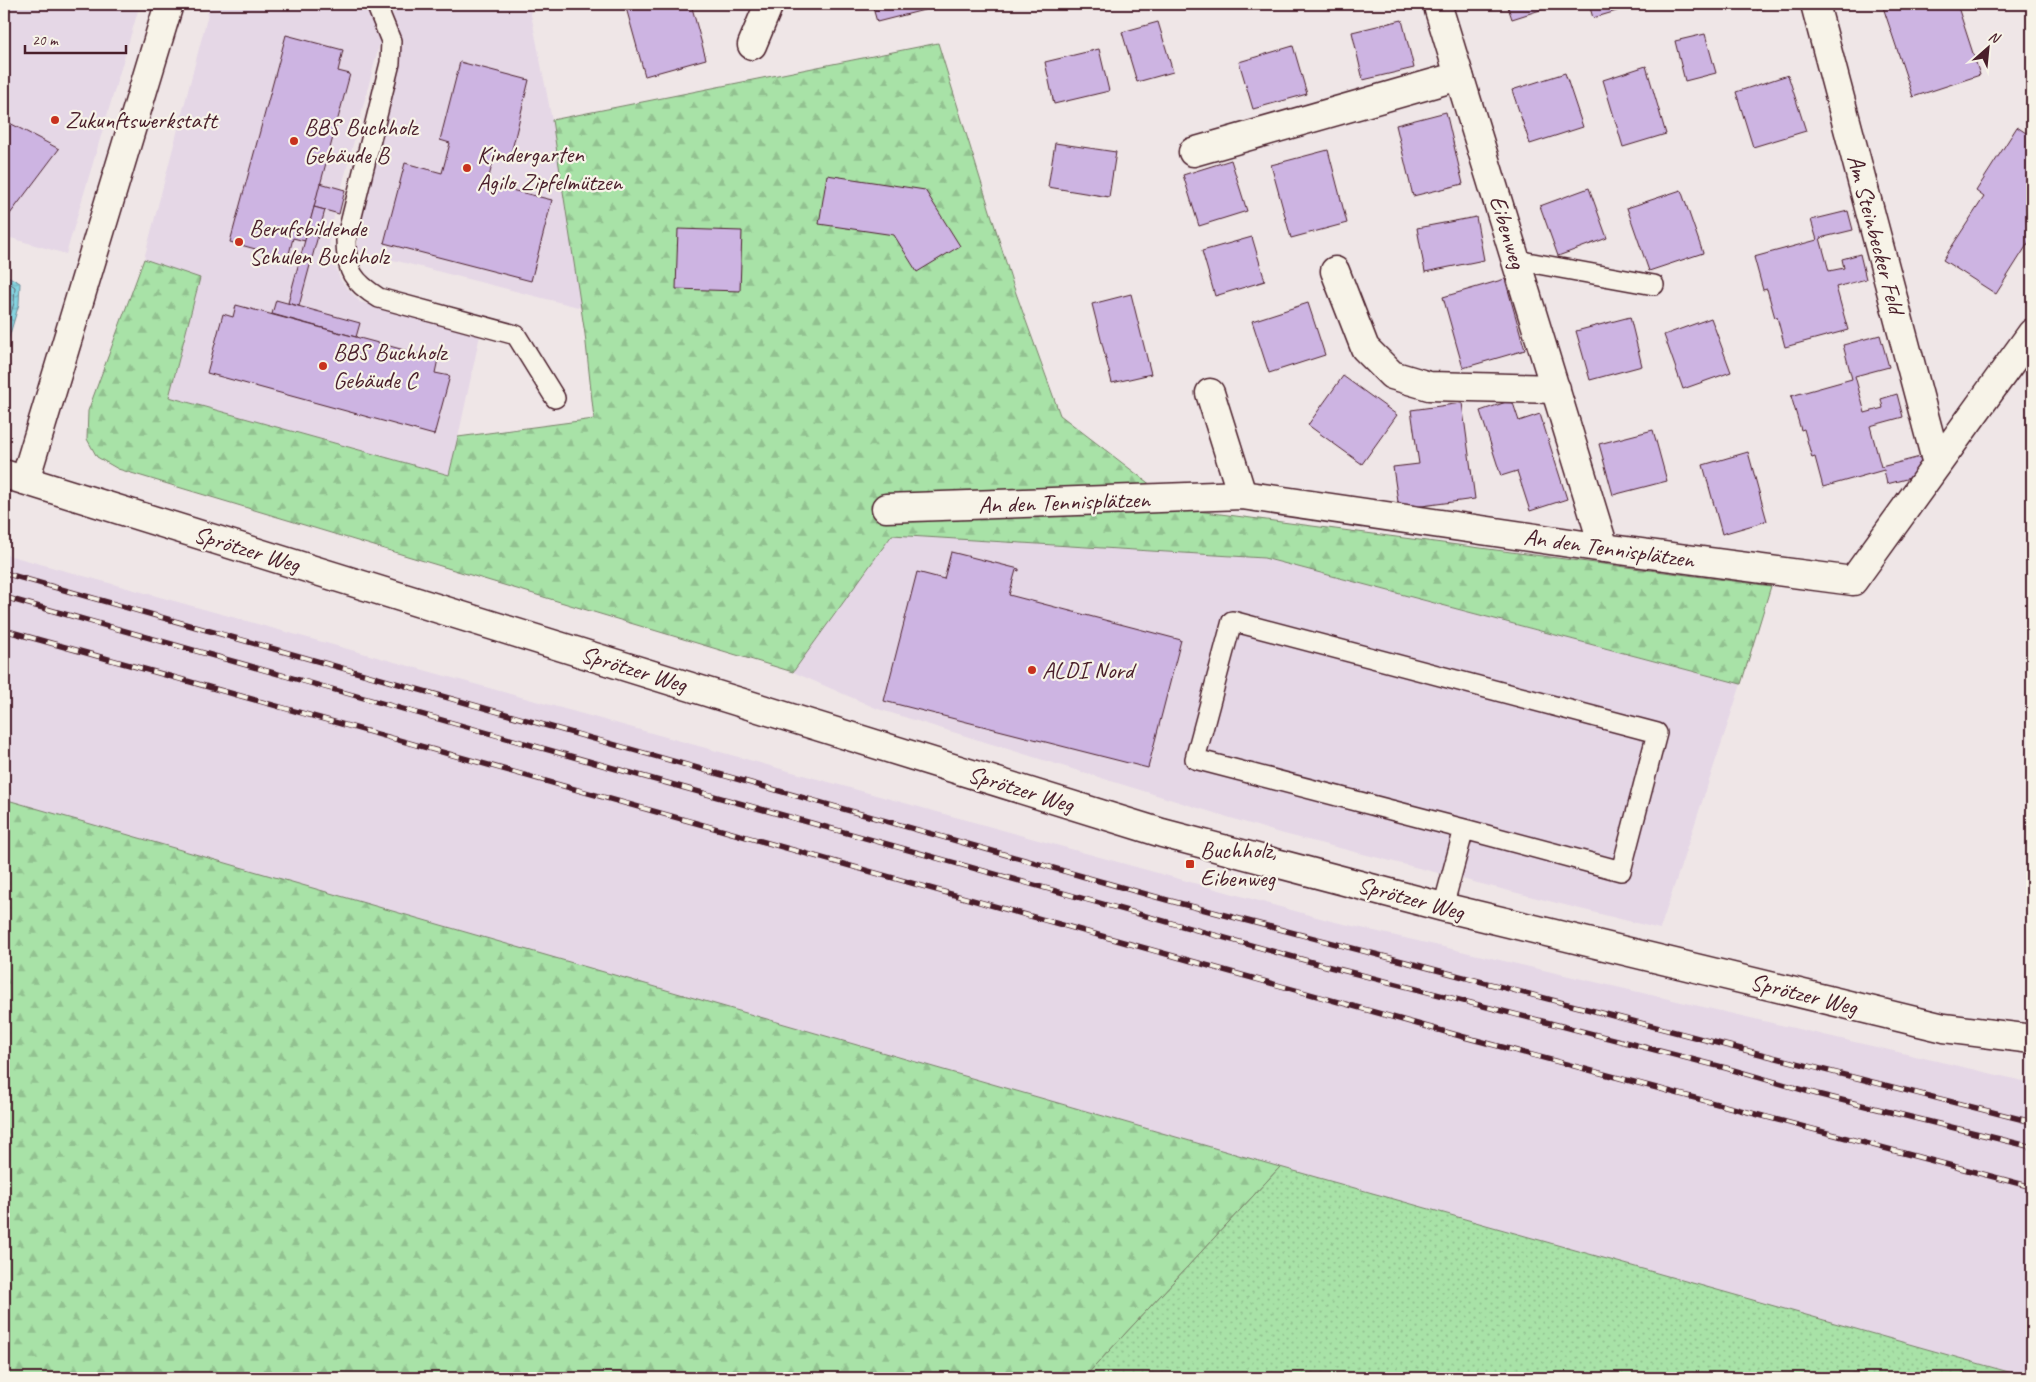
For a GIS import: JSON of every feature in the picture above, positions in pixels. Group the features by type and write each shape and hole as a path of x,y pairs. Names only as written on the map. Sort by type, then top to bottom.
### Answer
{"street":[{"name":"Sprötzer Weg","path":"169,4 14,477 1162,833 1443,907 1944,1028 2032,1039"},
{"path":"752,45 769,4"},
{"name":"Am Steinbecker Feld","path":"1815,4 1931,472"},
{"name":"Eibenweg","path":"1438,10 1604,548"},
{"path":"1193,152 1459,76"},
{"path":"1335,272 1365,348 1392,375 1429,386 1556,389"},
{"path":"1931,472 2032,333"},
{"path":"1210,393 1242,495"},
{"name":"An den Tennisplätzen","path":"886,508 1242,495 1853,582 1931,472"}],"lane":[{"path":"376,4 391,41 390,63 346,240 346,258 352,273 362,288 379,298 516,335 555,398"},
{"path":"1516,260 1654,285"},
{"path":"1232,621 1657,733 1621,871 1464,829 1195,759 1232,621"},
{"path":"1443,907 1464,829"}],"shaded area":[{"name":"Zukunftswerkstatt","path":"4,4 140,4 66,254 4,236"},
{"name":"Berufsbildende Schulen Buchholz","path":"209,4 390,4 330,232 329,251 341,281 360,302 480,335 450,475 169,397 200,278 144,259 207,18"},
{"path":"391,4 529,4 552,120 582,308 358,251 358,240 400,50"},
{"path":"892,535 1264,558 1741,684 1660,929 1276,832 878,709 793,672"},
{"path":"4,554 1331,921 2032,1083 2032,1378 1499,1378 1027,1213 4,943"}],"green space":[{"path":"938,43 1013,285 1060,415 1182,509 1771,586 1741,684 1264,558 892,535 793,672 118,469 97,457 87,439 88,411 144,259 200,278 169,397 449,475 458,437 594,419 585,334 552,120"},
{"path":"4,799 1280,1167 1084,1378 4,1378"},
{"path":"1280,1167 2030,1378 1084,1378"}],"water":[{"path":"4,274 20,283 19,304 4,354"}],"building":[{"path":"625,4 691,4 706,59 645,76"},
{"path":"872,4 935,4 936,7 877,22"},
{"path":"1507,4 1559,4 1512,19"},
{"path":"1589,4 1629,4 1630,7 1593,18"},
{"path":"1754,4 1777,4 1757,10"},
{"path":"1882,4 1957,4 1980,75 1913,97"},
{"path":"1402,20 1414,68 1363,80 1352,32"},
{"path":"1158,22 1173,72 1137,82 1122,32"},
{"path":"1705,34 1716,73 1685,81 1675,41"},
{"name":"BBS Buchholz Gebäude B","path":"286,35 343,50 338,71 350,74 305,241 293,238 288,258 230,242"},
{"path":"1293,46 1307,94 1253,109 1239,62"},
{"path":"1099,49 1109,91 1054,104 1045,62"},
{"name":"Kindergarten Agilo Zipfelmützen","path":"460,62 529,80 510,158 495,154 487,184 552,200 531,281 384,243 405,163 442,173 450,143 440,140"},
{"path":"1646,66 1666,134 1623,147 1603,80"},
{"path":"1565,73 1583,127 1530,144 1512,90"},
{"path":"1788,75 1806,131 1753,147 1736,92"},
{"path":"1446,112 1463,184 1413,196 1396,125"},
{"name":"Zukunftswerkstatt","path":"4,120 59,149 4,222"},
{"path":"2032,123 2032,237 1996,294 1943,260 1984,197 1976,191 2017,127 2026,133"},
{"path":"1055,143 1116,152 1109,197 1048,187"},
{"path":"1328,150 1347,223 1291,238 1271,165"},
{"path":"1231,160 1247,211 1199,226 1183,175"},
{"path":"827,175 925,190 960,246 917,272 894,235 819,224"},
{"path":"320,183 345,190 339,214 314,207"},
{"path":"1589,188 1607,238 1558,256 1540,206"},
{"path":"1681,190 1703,253 1649,271 1627,208"},
{"path":"314,207 325,210 299,306 288,303"},
{"path":"1848,211 1853,230 1820,238 1829,271 1844,268 1842,259 1860,254 1866,279 1836,287 1848,330 1785,347 1767,289 1763,290 1754,257 1817,240 1811,220"},
{"path":"1476,217 1484,260 1425,272 1417,228"},
{"path":"678,229 742,231 740,291 676,289"},
{"path":"1252,237 1265,281 1215,296 1202,251"},
{"path":"1505,279 1525,350 1463,368 1443,297"},
{"path":"1131,294 1151,374 1112,383 1092,304"},
{"path":"276,300 360,323 356,337 272,314"},
{"path":"1308,303 1325,355 1269,373 1252,321"},
{"name":"BBS Buchholz Gebäude C","path":"236,305 438,359 435,373 450,376 434,435 207,373 223,314 233,317"},
{"path":"1630,317 1642,366 1590,380 1576,331"},
{"path":"1711,318 1731,372 1683,389 1664,335"},
{"path":"1880,335 1889,367 1855,376 1865,413 1883,408 1881,399 1897,394 1903,417 1870,426 1881,467 1920,457 1925,474 1887,484 1884,470 1823,487 1815,457 1812,458 1804,429 1801,430 1791,396 1852,379 1843,345"},
{"path":"1343,376 1397,415 1362,464 1308,425"},
{"path":"1512,400 1519,421 1540,414 1567,499 1530,511 1517,471 1501,476 1480,411"},
{"path":"1462,403 1475,499 1399,509 1393,467 1419,464 1411,410"},
{"path":"1653,430 1667,481 1613,495 1599,444"},
{"path":"1748,452 1767,521 1722,534 1703,465"},
{"name":"ALDI Nord","path":"951,552 1019,569 1019,571 1016,570 1009,595 1181,640 1148,768 884,701 917,572 944,579"}],"railway":[{"path":"4,573 1167,900 1725,1045 2032,1122"},
{"path":"4,597 1326,966 1726,1068 1817,1094 2032,1147"},
{"path":"4,630 1464,1037 2032,1187"}],"place":[{"name":"Zukunftswerkstatt","path":"55,120"},
{"name":"BBS Buchholz Gebäude B","path":"294,141"},
{"name":"Kindergarten Agilo Zipfelmützen","path":"467,168"},
{"name":"Berufsbildende Schulen Buchholz","path":"239,242"},
{"name":"BBS Buchholz Gebäude C","path":"323,366"},
{"name":"ALDI Nord","path":"1032,670"},
{"name":"Buchholz, Eibenweg","path":"1190,864"}]}
